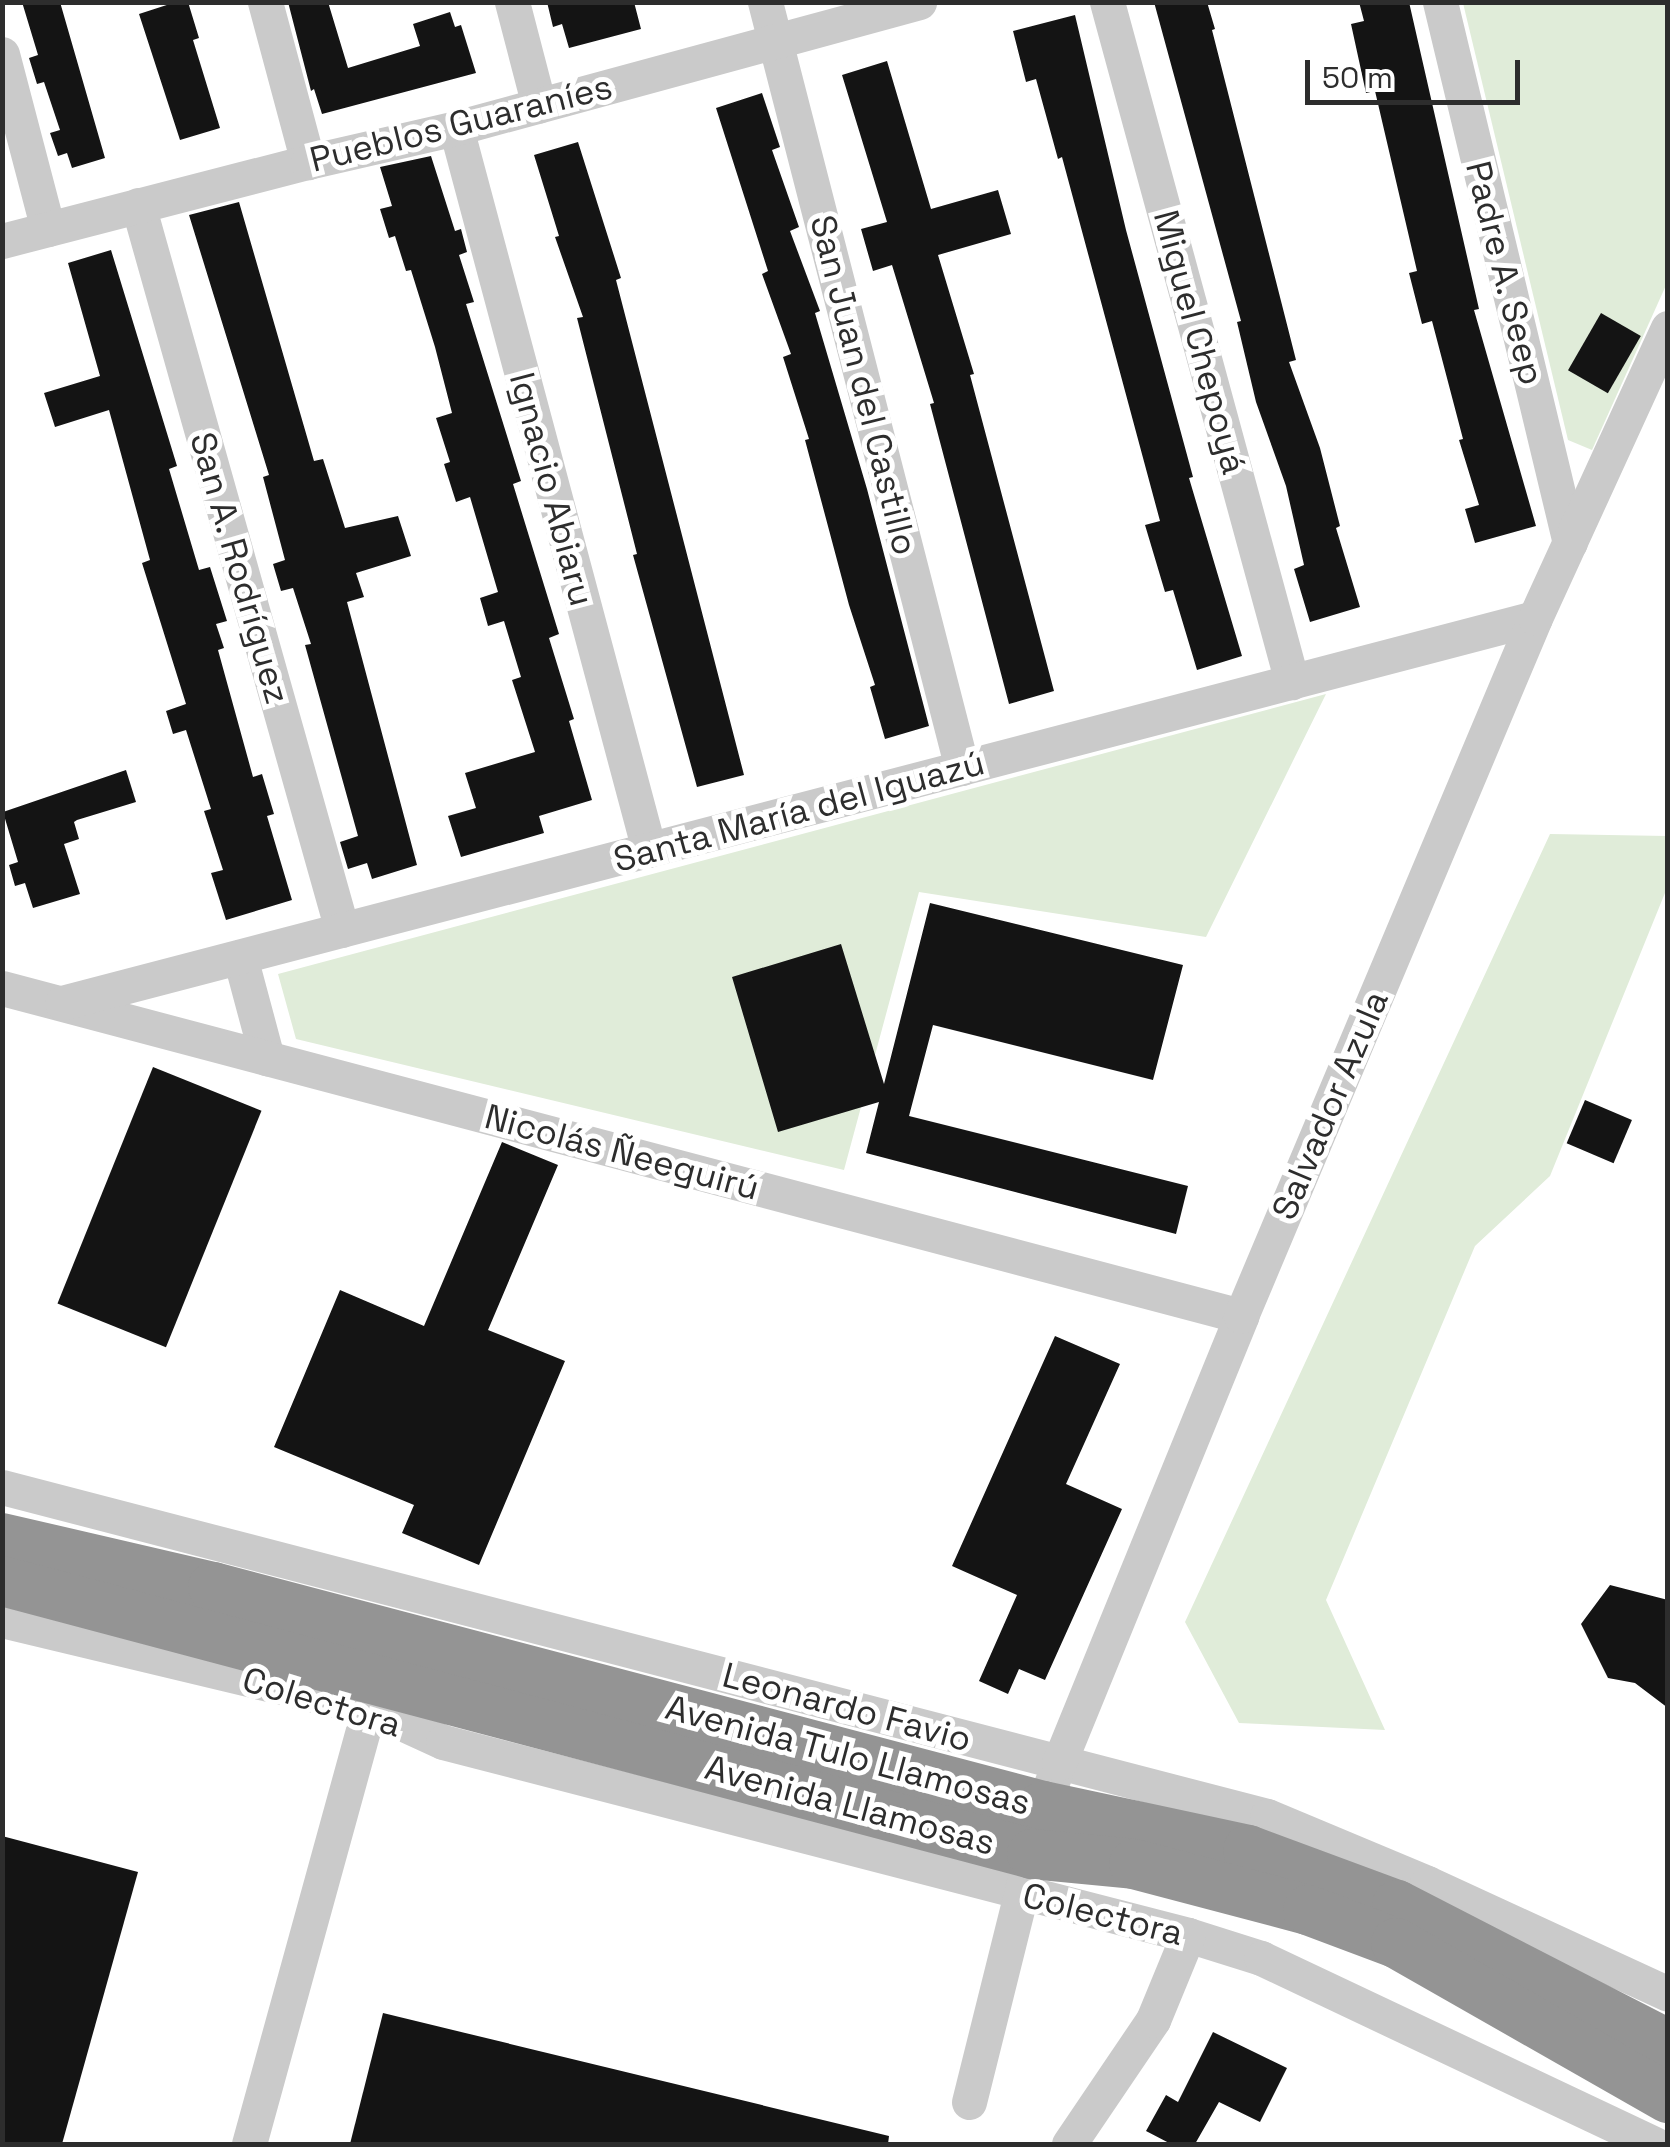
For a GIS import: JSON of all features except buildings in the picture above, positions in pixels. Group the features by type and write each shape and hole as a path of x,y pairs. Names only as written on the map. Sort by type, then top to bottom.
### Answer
{"highway":[{"name":"Avenida Tulo Llamosas","path":"2,1538 1051,1785 1248,1850 1396,1905 1668,2044"},
{"name":"Avenida Llamosas","path":"2,1581 1027,1874 1134,1864 1308,1910 1396,1943 1668,2098"}],"street":[{"path":"266,2 308,162"},
{"path":"512,2 538,106"},
{"name":"San Juan del Castillo","path":"766,2 962,768"},
{"name":"Pueblos Guaraníes","path":"2,241 456,128 919,2"},
{"name":"Miguel Chepoyá","path":"1108,2 1292,682"},
{"name":"Padre A. Seep","path":"1440,2 1570,544"},
{"path":"2,54 48,229"},
{"name":"Ignacio Abiaru","path":"456,128 649,850"},
{"name":"San A. Rodríguez","path":"138,205 342,930"},
{"name":"Salvador Azula","path":"969,2102 1051,1785 1241,1316 1536,618 1668,328"},
{"name":"Santa María del Iguazú","path":"62,1004 1536,618"},
{"path":"240,957 267,1058"},
{"name":"Nicolás Ñeeguirú","path":"5,979 62,1004 1241,1316"},
{"name":"Leonardo Favio","path":"2,1487 1051,1785 1268,1816 1427,1883 1668,1994"},
{"name":"Colectora","path":"2,1620 369,1708 442,1742 1027,1874 1188,1936 1261,1958 1655,2144"},
{"path":"249,2144 369,1708"},
{"path":"1068,2144 1153,2020 1188,1936"}],"green space":[{"path":"1463,3 1667,3 1667,283 1592,450 1568,440"},
{"path":"1326,694 1206,937 919,892 844,1170 296,1039 278,974"},
{"path":"1550,834 1667,836 1667,888 1550,1176 1475,1246 1326,1600 1385,1730 1239,1723 1185,1622"}]}
